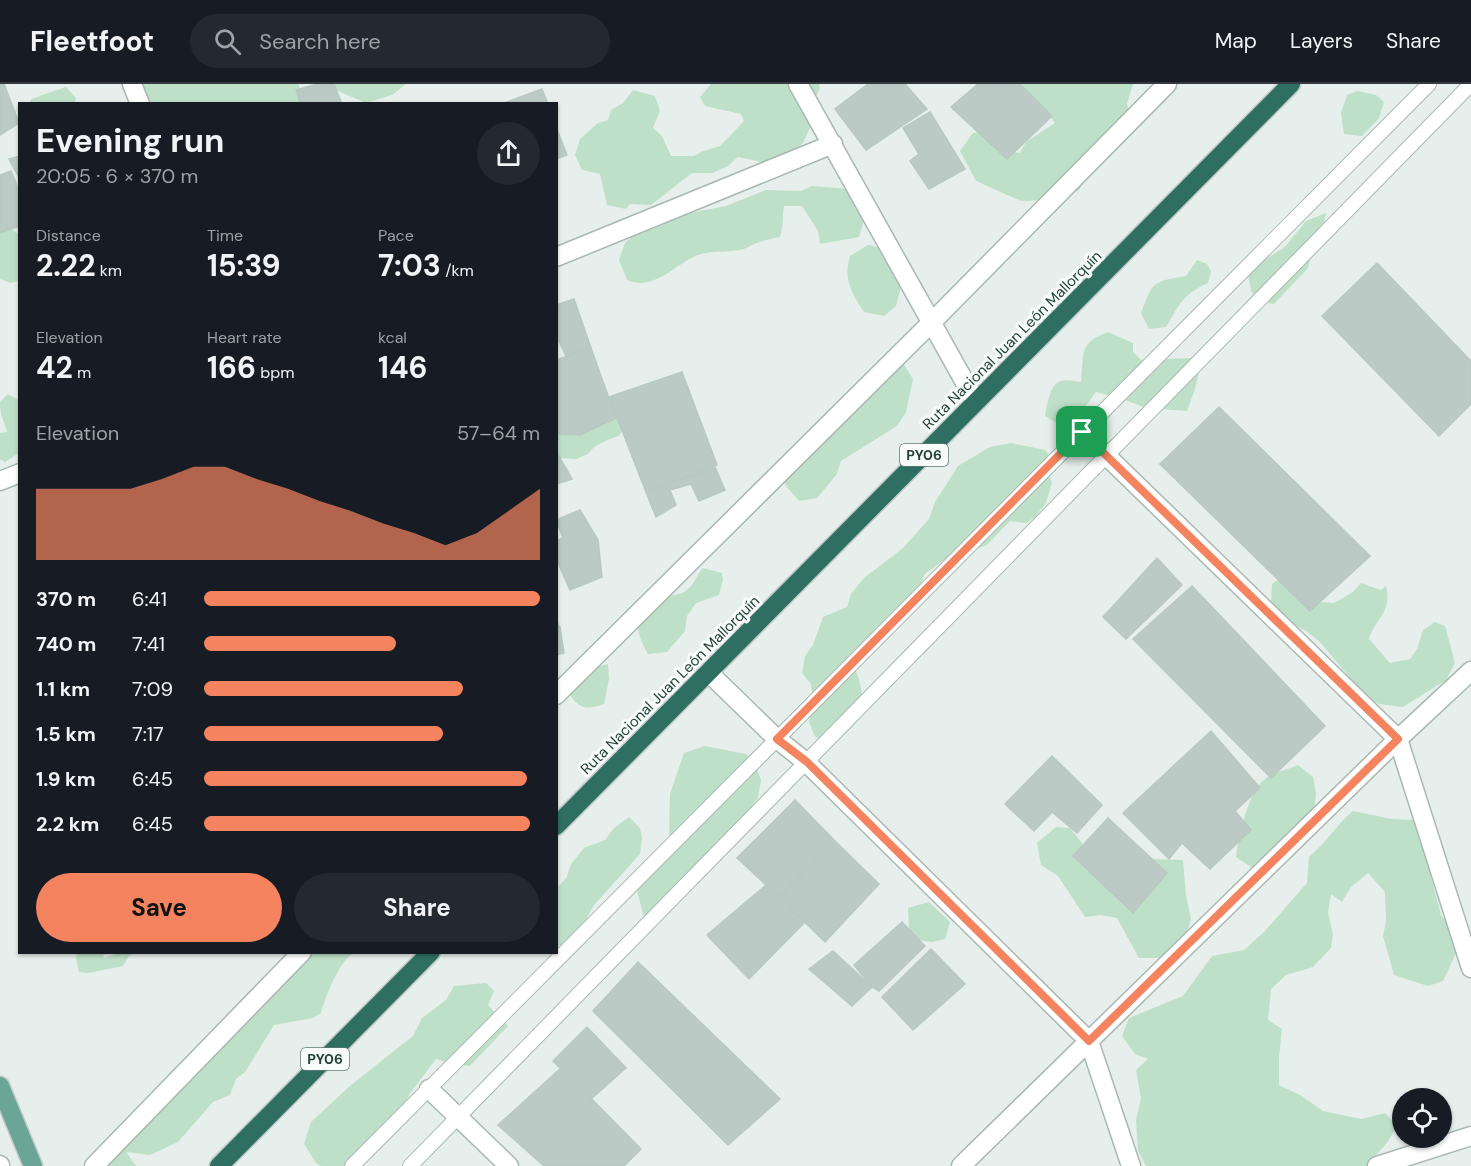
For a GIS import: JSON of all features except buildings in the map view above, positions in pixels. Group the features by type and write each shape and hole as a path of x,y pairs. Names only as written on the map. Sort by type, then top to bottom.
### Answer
{"highway":[{"name":"Ruta Nacional Juan León Mallorquín","path":"558,824 1292,84"},
{"name":"PY06","path":"219,1166 429,954"}],"main road":[{"path":"0,1086 33,1166"}],"street":[{"path":"132,84 139,102"},
{"path":"798,84 976,402"},
{"path":"558,693 931,323 1167,84"},
{"path":"558,256 833,144"},
{"path":"1082,432 1398,739 1471,968"},
{"path":"0,481 18,474"},
{"path":"961,1166 1398,739 1471,671"},
{"path":"708,672 777,739 807,762 1089,1041 1131,1166"},
{"path":"94,1166 300,954"},
{"path":"429,1089 509,1166"},
{"path":"1377,1166 1471,1136"}],"lane":[{"path":"352,1166 1429,84"},
{"path":"410,1166 1471,84"}],"green space":[{"path":"132,84 298,84 306,102 146,102"},
{"path":"329,84 406,84 392,95 369,102 364,102 331,88"},
{"path":"711,84 819,84 820,89 815,98 816,115 803,143 791,155 786,167 738,157 728,166 712,173 692,173 651,205 630,204 626,209 607,205 600,174 582,170 575,155 580,139 598,123 608,120 611,110 623,103 633,90 655,96 660,111 653,128 662,136 671,156 694,156 720,146 744,121 741,114 705,106 700,97"},
{"path":"1019,84 1133,84 1127,104 1131,121 1093,167 1079,190 1053,200 1021,201 976,181 960,151 973,133 984,132 1003,150 1020,153 1026,142 1055,123"},
{"path":"66,87 76,98 75,102 30,102 31,99"},
{"path":"1358,91 1376,95 1384,102 1379,118 1362,136 1344,134 1341,113 1347,95"},
{"path":"812,186 850,189 865,217 859,237 820,244 818,231 802,206 784,206 780,237 740,250 698,255 655,280 637,283 627,280 619,260 625,243 637,232 653,229 690,213 726,206 766,190 801,191"},
{"path":"1326,213 1323,228 1314,245 1308,268 1274,304 1258,301 1251,291 1248,274 1264,260 1285,247 1306,221"},
{"path":"0,222 18,233 18,281 11,283 0,279"},
{"path":"868,245 875,246 885,253 903,279 896,306 884,316 864,312 852,292 848,279 850,256"},
{"path":"1197,260 1207,264 1211,271 1208,283 1187,296 1178,306 1166,327 1149,329 1141,313 1152,289 1160,282 1186,276"},
{"path":"1108,332 1133,343 1133,352 1141,360 1190,358 1199,372 1187,411 1146,408 1096,392 1077,418 1065,428 1045,416 1049,396 1054,386 1063,380 1081,382 1083,357 1087,345 1098,336"},
{"path":"896,364 904,365 913,379 906,412 897,426 841,461 837,474 817,498 799,501 782,477"},
{"path":"8,394 18,402 18,453 5,462 0,459 0,433 7,432 1,415 0,402"},
{"path":"611,413 622,415 625,425 619,436 607,440 594,447 588,454 576,459 558,458 558,431"},
{"path":"1011,443 1045,450 1048,454 1047,468 1052,483 1046,503 1035,517 1026,523 1010,521 987,545 944,560 925,574 916,604 880,636 865,641 853,662 862,697 860,715 854,724 835,741 815,737 809,722 813,702 811,684 802,673 805,656 813,645 823,617 847,607 851,594 864,578 903,548 929,519 935,502 958,466 990,447"},
{"path":"703,568 722,573 723,580 719,595 696,603 687,616 685,631 667,652 648,654 639,630 639,624 645,611 657,596 674,595 686,591"},
{"path":"1278,580 1320,602 1334,603 1353,592 1361,583 1381,590 1386,586 1387,603 1369,639 1390,663 1410,659 1417,649 1423,630 1435,622 1445,626 1455,663 1446,680 1403,707 1379,704 1366,697 1320,642 1306,631 1278,616 1271,604 1272,584"},
{"path":"608,664 609,679 604,704 586,707 578,704 567,690 594,667"},
{"path":"705,746 746,754 754,762 761,780 758,798 728,834 712,847 651,921 643,914 636,886 669,840 670,794 684,753"},
{"path":"1298,765 1313,777 1316,794 1313,823 1257,871 1236,857 1246,811 1263,780"},
{"path":"1353,811 1392,819 1416,820 1441,915 1452,930 1457,951 1443,981 1428,986 1394,975 1383,936 1386,921 1385,892 1368,873 1351,887 1342,902 1331,894 1328,912 1333,935 1331,948 1313,967 1286,975 1271,989 1268,1020 1282,1029 1279,1085 1302,1096 1323,1111 1361,1119 1385,1113 1392,1120 1392,1135 1366,1166 1146,1166 1138,1151 1136,1120 1141,1098 1136,1070 1148,1059 1135,1054 1122,1036 1129,1018 1183,996 1212,956 1244,950 1264,932 1307,883 1309,857"},
{"path":"629,817 640,828 642,838 640,854 594,905 583,925 565,945 558,946 558,887 567,877 571,864 584,848 605,840 614,828"},
{"path":"1056,827 1070,828 1086,848 1151,859 1183,860 1186,896 1191,919 1183,945 1164,958 1139,958 1117,918 1101,915 1085,917 1058,876 1041,865 1037,843"},
{"path":"929,902 950,922 945,939 932,942 918,940 909,928 908,908"},
{"path":"77,954 103,954 104,958 115,954 133,954 123,966 88,973 79,972"},
{"path":"306,954 352,954 342,964 329,989 321,1013 313,1018 274,1025 245,1072 236,1079 230,1095 213,1102 178,1142 150,1155 126,1152 136,1166 104,1166"},
{"path":"486,983 494,991 488,1005 508,1026 470,1066 436,1059 411,1092 380,1148 360,1166 321,1166 316,1163 304,1144 311,1122 351,1085 413,1036 422,1018 446,1000 454,986"}],"route":[{"path":"1082,432 1398,739 1089,1041 807,762 777,739 1082,432"}]}
